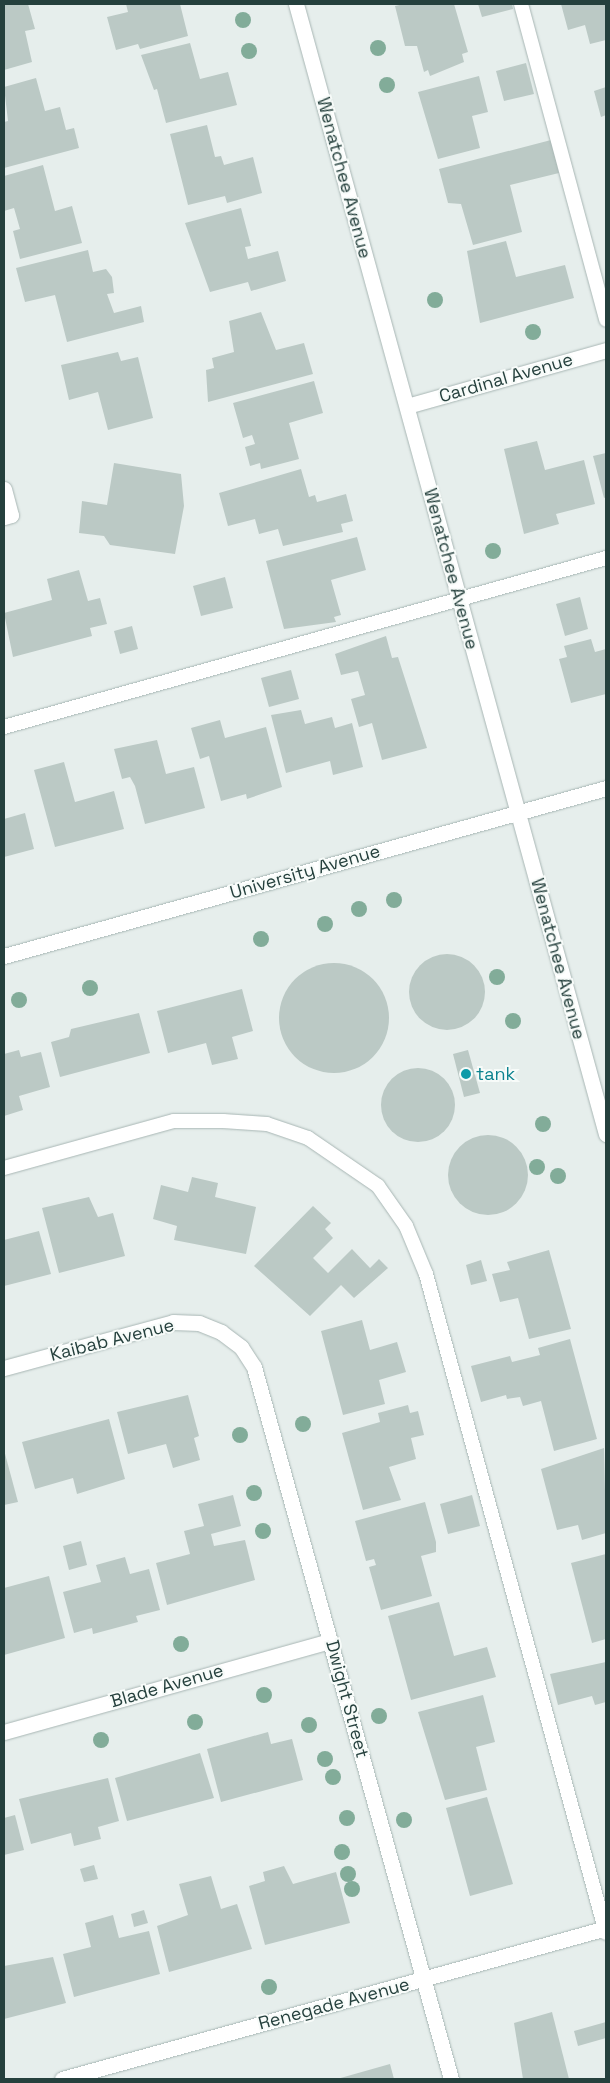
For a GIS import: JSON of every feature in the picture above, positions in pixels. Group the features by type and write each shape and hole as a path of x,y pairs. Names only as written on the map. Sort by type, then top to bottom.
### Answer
{"street":[{"name":"Wenatchee Avenue","path":"296,4 606,1134"},
{"name":"Cardinal Avenue","path":"407,406 606,350"},
{"path":"4,489 7,516"},
{"name":"University Avenue","path":"4,956 606,788"},
{"name":"Kaibab Avenue","path":"4,1368 173,1322 199,1323 221,1332"},
{"name":"Dwight Street","path":"221,1332 241,1347 254,1367 451,2079"},
{"name":"Blade Avenue","path":"4,1732 331,1641"},
{"name":"Renegade Avenue","path":"62,2079 606,1930"}],"lane":[{"path":"521,4 606,320"},
{"path":"4,727 606,558"},
{"path":"4,1168 174,1121 223,1120 267,1124 308,1138 378,1186 406,1226 426,1274 606,1930"}],"building":[{"path":"4,4 28,4 35,29 25,31 32,62 4,70"},
{"path":"126,4 180,4 188,36 140,49 138,44 116,50 107,17 128,12"},
{"path":"404,4 454,4 468,52 462,54 464,62 430,76 428,70 424,72 417,46 405,46 395,6"},
{"path":"478,4 512,4 513,9 482,17"},
{"path":"561,4 606,4 606,40 590,44 585,25 568,30"},
{"path":"190,43 200,79 228,72 237,105 166,123 157,89 154,90 141,55"},
{"path":"526,63 534,94 504,101 496,71"},
{"path":"479,76 488,112 472,116 480,148 438,159 418,92"},
{"path":"36,78 45,111 60,107 66,130 74,128 79,148 4,168 4,122 8,121 4,87"},
{"path":"606,87 606,115 601,117 594,91"},
{"path":"207,125 215,157 221,156 224,165 253,157 262,193 227,203 225,196 188,205 170,134"},
{"path":"551,140 559,173 510,185 522,232 473,245 461,204 448,203 439,169"},
{"path":"43,165 55,211 72,206 82,243 20,259 13,231 20,229 14,208 4,211 4,176"},
{"path":"241,208 251,246 245,247 248,259 278,251 286,281 251,291 248,282 210,292 185,223"},
{"path":"506,241 516,277 565,265 574,298 480,323 467,251"},
{"path":"88,250 93,272 106,269 112,277 114,293 107,294 114,313 141,306 144,322 67,342 55,295 25,302 16,268"},
{"path":"261,312 276,350 304,343 313,374 208,402 206,370 214,368 212,358 234,352 229,321"},
{"path":"118,352 121,361 138,357 153,418 108,430 98,392 69,400 61,365"},
{"path":"314,381 323,413 289,423 299,459 261,469 260,463 250,466 245,447 255,444 252,435 243,438 233,403"},
{"path":"537,441 545,470 584,460 595,504 556,514 559,524 524,534 504,449"},
{"path":"606,453 606,497 604,498 593,456"},
{"path":"114,463 181,474 184,506 175,554 110,545 104,536 79,533 82,501 107,505"},
{"path":"301,469 309,497 315,495 317,502 346,494 353,521 341,524 343,532 283,546 278,529 259,534 255,519 228,526 219,493"},
{"path":"357,537 366,570 331,580 341,615 334,617 336,622 284,629 266,561"},
{"path":"79,570 88,601 100,598 107,624 90,628 92,636 13,657 4,613 52,600 47,579"},
{"path":"225,577 233,608 201,616 193,586"},
{"path":"580,597 588,629 565,636 556,604"},
{"path":"132,626 138,649 120,654 114,631"},
{"path":"386,636 392,658 398,657 427,748 382,760 372,723 359,727 351,699 365,695 358,671 341,675 335,654"},
{"path":"591,639 595,652 606,649 606,694 571,703 559,659 567,657 564,646"},
{"path":"291,670 299,699 269,707 261,678"},
{"path":"301,710 305,724 332,717 335,728 352,723 363,767 333,775 330,761 286,773 271,715"},
{"path":"220,720 225,738 266,727 282,787 247,799 246,794 221,801 209,756 200,759 191,728"},
{"path":"157,740 166,774 194,767 205,808 145,824 135,786 130,777 122,779 114,749"},
{"path":"64,762 75,802 114,791 124,829 55,847 34,770"},
{"path":"25,813 34,849 4,857 4,819"},
{"path":"447,954 462,957 474,965 482,977 485,992 482,1007 474,1019 462,1027 447,1030 432,1027 420,1019 412,1007 409,992 412,977 420,965 432,957"},
{"path":"334,963 345,964 355,968 373,979 384,997 388,1007 388,1029 384,1039 373,1057 355,1068 345,1072 334,1073 323,1072 313,1068 295,1057 284,1039 280,1029 279,1018 280,1007 284,997 295,979 313,968 323,964"},
{"path":"242,989 253,1031 232,1037 238,1059 212,1065 206,1043 168,1053 157,1011"},
{"path":"139,1013 150,1053 60,1077 51,1042 69,1037 71,1029"},
{"path":"19,1050 21,1057 41,1052 50,1087 19,1096 23,1110 4,1116 4,1054"},
{"name":"tank","path":"468,1050 480,1093 464,1097 453,1054"},
{"path":"411,1068 425,1068 439,1074 449,1084 455,1098 455,1112 449,1126 439,1136 425,1142 411,1142 397,1136 387,1126 381,1112 381,1098 387,1084 397,1074"},
{"path":"488,1135 503,1138 516,1147 525,1160 528,1175 525,1190 516,1203 503,1212 488,1215 473,1212 460,1203 451,1190 448,1175 451,1160 460,1147 473,1138"},
{"path":"192,1177 218,1183 215,1197 256,1207 246,1254 174,1240 177,1226 153,1219 161,1185 188,1192"},
{"path":"89,1197 98,1217 113,1213 125,1256 59,1273 42,1208"},
{"path":"313,1206 331,1223 325,1229 333,1238 313,1258 328,1273 352,1249 370,1268 379,1259 388,1268 354,1298 341,1285 310,1316 254,1266"},
{"path":"39,1231 51,1274 4,1286 4,1240"},
{"path":"549,1250 571,1329 529,1339 518,1298 500,1302 492,1274 510,1270 507,1262"},
{"path":"481,1260 487,1281 471,1285 466,1265"},
{"path":"362,1320 370,1350 397,1342 406,1372 379,1380 385,1404 343,1415 321,1331"},
{"path":"570,1339 597,1439 554,1451 541,1401 523,1406 520,1397 507,1399 506,1395 481,1402 471,1366 510,1356 512,1362 540,1355 538,1348"},
{"path":"188,1395 199,1436 194,1438 200,1460 173,1468 166,1444 128,1454 117,1412"},
{"path":"408,1405 410,1413 418,1411 424,1435 411,1438 416,1459 389,1467 401,1500 363,1510 342,1433 380,1422 378,1413"},
{"path":"109,1419 125,1479 77,1494 73,1478 35,1489 22,1442"},
{"path":"604,1448 606,1533 582,1540 578,1525 557,1530 541,1469"},
{"path":"4,1450 18,1502 4,1505"},
{"path":"233,1495 241,1526 211,1534 214,1546 245,1540 255,1580 167,1605 156,1563 190,1554 184,1531 204,1526 198,1504"},
{"path":"472,1495 480,1526 448,1534 440,1504"},
{"path":"425,1502 436,1542 436,1552 421,1556 432,1596 381,1610 369,1567 376,1565 374,1559 366,1561 355,1521"},
{"path":"81,1541 87,1565 69,1570 63,1546"},
{"path":"606,1554 606,1639 592,1643 571,1563"},
{"path":"125,1557 130,1574 149,1569 160,1610 136,1616 138,1622 93,1634 92,1628 74,1633 63,1592 101,1582 96,1565"},
{"path":"49,1576 65,1638 4,1655 4,1588"},
{"path":"439,1602 454,1656 487,1647 496,1677 411,1700 388,1616"},
{"path":"606,1662 606,1702 595,1705 592,1696 558,1705 550,1674"},
{"path":"483,1695 495,1742 476,1747 487,1790 445,1800 418,1712"},
{"path":"268,1732 271,1744 292,1739 303,1780 221,1802 207,1749"},
{"path":"200,1753 214,1798 127,1821 115,1778"},
{"path":"108,1778 119,1821 98,1827 101,1839 74,1846 71,1833 31,1844 19,1799"},
{"path":"487,1797 513,1884 470,1896 446,1808"},
{"path":"15,1815 24,1850 4,1855 4,1818"},
{"path":"94,1865 98,1879 84,1882 80,1869"},
{"path":"284,1866 293,1884 336,1872 350,1923 265,1945 249,1886 265,1881 263,1872"},
{"path":"211,1876 221,1909 237,1904 252,1949 169,1972 157,1926 188,1915 179,1884"},
{"path":"144,1910 148,1923 134,1927 131,1914"},
{"path":"113,1915 119,1938 149,1931 160,1974 74,1997 63,1954 91,1947 85,1923"},
{"path":"53,1957 66,2003 4,2019 4,1966"},
{"path":"552,2012 569,2079 523,2079 514,2023"},
{"path":"606,2022 606,2038 578,2046 574,2031"},
{"path":"390,2064 394,2079 337,2079"}],"place":[{"name":"tank","path":"466,1074"}]}
